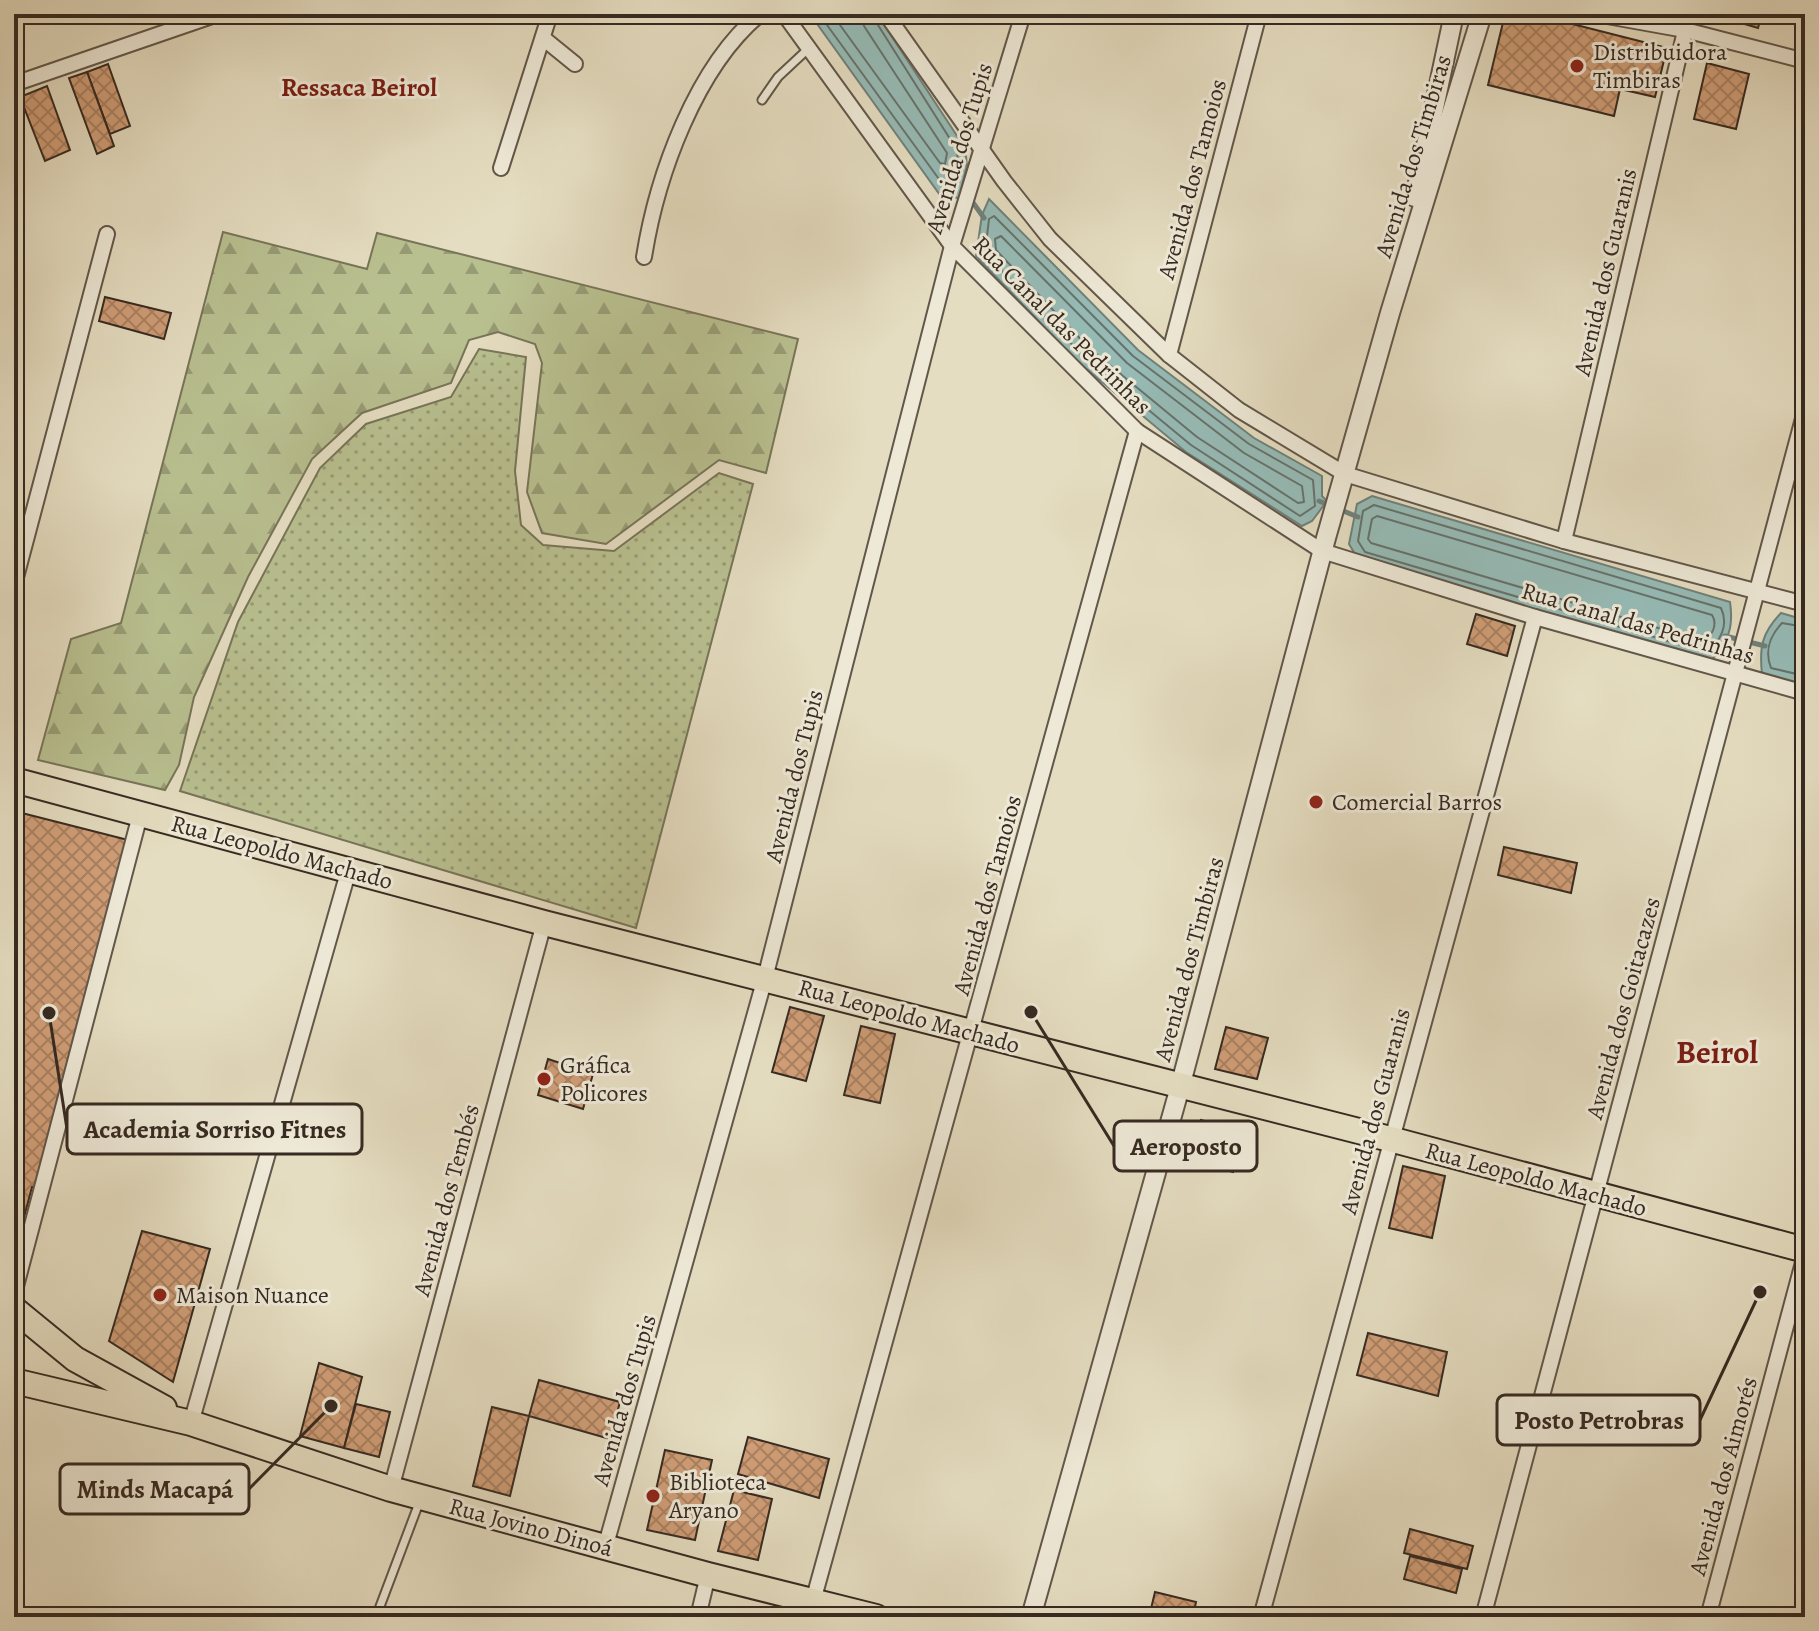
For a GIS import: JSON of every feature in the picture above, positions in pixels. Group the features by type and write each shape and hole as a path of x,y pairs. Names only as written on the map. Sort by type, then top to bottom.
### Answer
{"main road":[{"name":"Rua Leopoldo Machado","path":"14,780 544,923 1390,1139 1805,1252"},
{"name":"Rua Jovino Dinoá","path":"14,1309 75,1359 191,1423"},
{"name":"Rua Jovino Dinoá","path":"14,1381 191,1423 391,1489 605,1548 876,1617"}],"street":[{"path":"14,84 218,14"},
{"path":"501,168 550,14"},
{"path":"644,257 649,227 684,123 712,68 739,31 760,14"},
{"name":"Rua Canal das Pedrinhas","path":"784,14 953,240 1137,431 1324,544 1535,617 1736,671 1805,693"},
{"path":"886,14 981,150 1050,239 1169,355 1239,410 1343,480 1755,595 1805,604"},
{"name":"Avenida dos Tupis","path":"605,1548 765,978 953,240 1023,14"},
{"name":"Avenida dos Tamoios","path":"1169,355 1259,14"},
{"name":"Avenida dos Timbiras","path":"1390,313 1454,14"},
{"name":"Avenida dos Timbiras","path":"1031,1617 1180,1087 1324,544 1390,313 1482,14"},
{"path":"1596,14 1685,30 1805,61"},
{"name":"Avenida dos Guaranis","path":"1564,541 1689,14"},
{"path":"543,38 575,64"},
{"path":"14,585 107,234"},
{"name":"Avenida dos Goitacazes","path":"1483,1617 1805,411"},
{"name":"Avenida dos Tamoios","path":"813,1601 1137,431"},
{"name":"Avenida dos Guaranis","path":"1261,1617 1535,617"},
{"path":"14,1294 140,815"},
{"path":"191,1423 349,869"},
{"name":"Avenida dos Tembés","path":"391,1489 544,923"},
{"name":"Avenida dos Aimorés","path":"1708,1617 1805,1252"},
{"path":"698,1617 708,1575"}],"lane":[{"path":"762,100 778,77 809,48"},
{"path":"376,1617 422,1497"}],"green space":[{"path":"223,232 367,269 377,233 798,339 766,473 719,460 606,544 542,533 527,492 542,363 535,344 498,332 469,340 451,383 362,413 312,459 248,577 194,697 179,765 165,790 38,760 71,639 121,623"},
{"path":"479,349 526,357 515,471 521,525 543,545 614,551 719,473 753,484 636,928 180,791 238,622 320,468 366,424 451,397"}],"water":[{"path":"810,14 877,14 965,148 967,165 959,198 940,195"},
{"path":"989,199 1138,350 1254,438 1322,476 1322,496 1327,501 1312,521 1302,526 1186,452 1077,361 976,256 982,215"},
{"path":"1372,496 1730,602 1728,634 1710,662 1358,559 1349,544 1357,504"},
{"path":"1781,613 1805,620 1805,685 1762,674 1763,641"}],"building":[{"name":"Distribuidora Timbiras","path":"1505,14 1533,14 1667,48 1655,97 1620,89 1614,116 1488,85"},
{"path":"1722,14 1762,14 1758,28 1721,17"},
{"path":"1707,63 1749,74 1736,129 1694,119"},
{"path":"108,64 130,126 110,134 87,72"},
{"path":"87,72 114,146 97,154 69,78"},
{"path":"47,86 70,150 45,161 20,97"},
{"path":"105,297 171,313 164,339 99,321"},
{"path":"1476,614 1515,626 1507,656 1467,644"},
{"path":"14,811 128,840 40,1188 32,1187 21,1229 14,1228"},
{"path":"1504,847 1577,863 1571,893 1498,875"},
{"path":"790,1007 824,1016 806,1081 772,1072"},
{"path":"861,1026 895,1034 880,1103 844,1095"},
{"path":"1226,1027 1268,1038 1257,1079 1215,1069"},
{"path":"548,1059 593,1074 583,1109 538,1095"},
{"path":"1201,1120 1244,1132 1233,1172 1191,1160"},
{"path":"1403,1166 1445,1176 1432,1238 1389,1228"},
{"name":"Maison Nuance","path":"142,1231 210,1249 173,1382 109,1341"},
{"path":"1368,1333 1447,1352 1438,1396 1357,1375"},
{"path":"319,1363 362,1377 344,1448 300,1436"},
{"path":"539,1380 620,1402 610,1439 529,1416"},
{"path":"356,1404 390,1412 379,1457 344,1448"},
{"path":"492,1407 529,1416 510,1496 473,1486"},
{"path":"748,1437 829,1459 819,1498 738,1474"},
{"path":"665,1450 712,1460 695,1540 647,1530"},
{"path":"734,1490 772,1499 758,1560 718,1551"},
{"path":"1410,1529 1473,1546 1467,1569 1404,1553"},
{"path":"1410,1556 1462,1569 1456,1593 1404,1579"},
{"path":"1155,1592 1196,1602 1193,1617 1149,1617"}],"waterway":[{"path":"969,197 984,218"},
{"path":"1319,501 1358,517"},
{"path":"1725,636 1765,646"}],"place":[{"name":"Distribuidora Timbiras","path":"1577,66"},
{"name":"Comercial Barros","path":"1316,802"},
{"name":"Aeroposto","path":"1031,1012"},
{"name":"Academia Sorriso Fitnes","path":"49,1013"},
{"name":"Gráfica Policores","path":"544,1079"},
{"name":"Posto Petrobras","path":"1760,1292"},
{"name":"Maison Nuance","path":"160,1295"},
{"name":"Minds Macapá","path":"331,1406"},
{"name":"Biblioteca Aryano","path":"653,1496"}],"district":[{"name":"Ressaca Beirol","path":"359,87"},
{"name":"Beirol","path":"1717,1052"}]}
